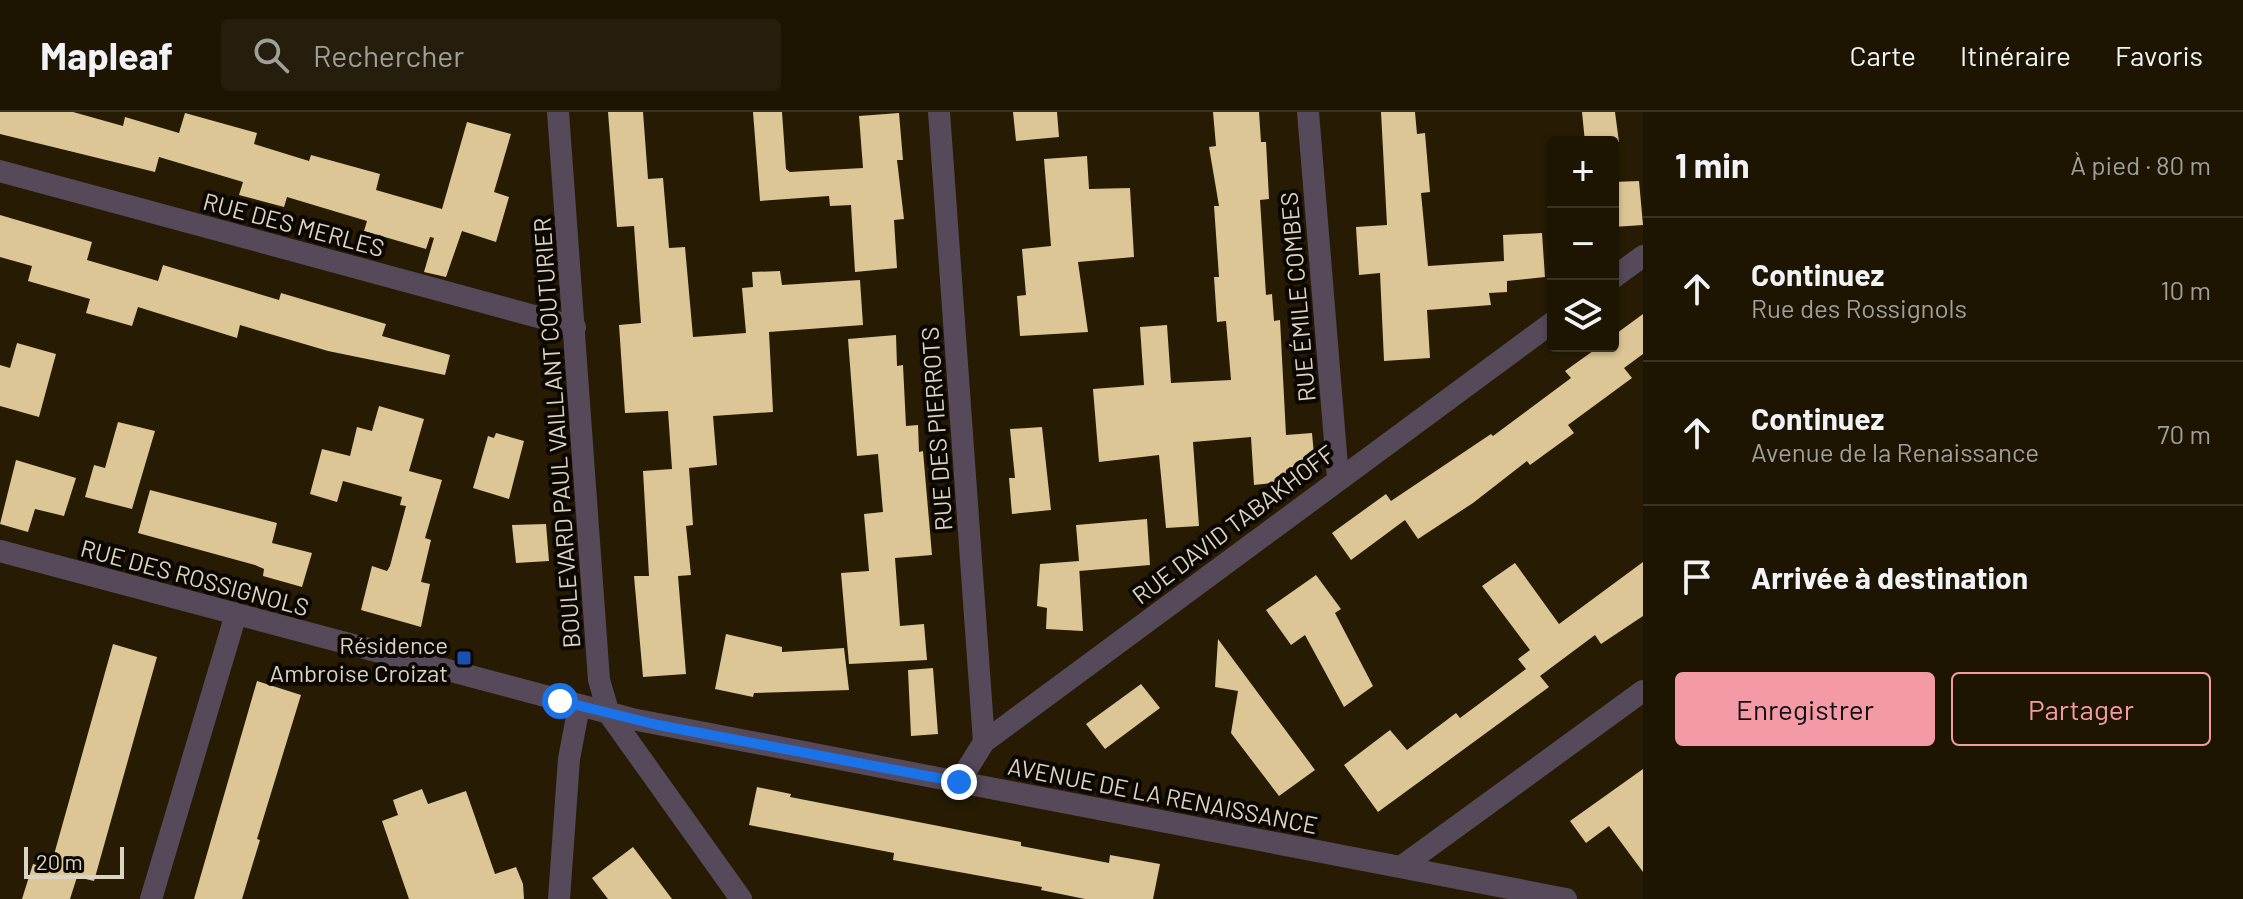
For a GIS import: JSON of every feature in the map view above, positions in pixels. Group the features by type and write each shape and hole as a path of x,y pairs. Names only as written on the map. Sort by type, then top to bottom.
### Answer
{"street":[{"name":"BOULEVARD PAUL VAILLANT COUTURIER","path":"558,112 599,680 609,714 741,899"},
{"name":"RUE DES PIERROTS","path":"939,112 984,742"},
{"name":"RUE ÉMILE COMBES","path":"1308,112 1338,478"},
{"name":"RUE DES MERLES","path":"0,171 575,327"},
{"path":"1619,274 1643,256"},
{"name":"RUE DAVID TABAKHOFF","path":"959,782 984,742 1547,326"},
{"name":"RUE DES ROSSIGNOLS","path":"0,551 609,714"},
{"path":"151,899 236,614"},
{"path":"1401,867 1643,691"},
{"path":"559,899 569,759 579,706"},
{"name":"AVENUE DE LA RENAISSANCE","path":"609,714 1566,899"}],"building":[{"path":"0,112 73,112 123,126 125,117 179,133 185,113 257,133 254,144 309,161 311,155 380,174 376,190 442,209 467,122 511,134 494,192 509,197 496,242 462,231 446,277 424,272 434,238 430,237 426,249 364,231 367,221 287,197 284,207 239,195 243,182 159,157 155,172 0,134"},
{"path":"608,112 643,112 648,179 663,178 669,248 685,247 693,337 746,333 742,288 753,287 752,272 780,271 782,285 860,280 863,325 769,332 773,412 713,416 717,465 689,468 693,525 686,526 691,575 678,576 686,674 643,677 634,576 649,576 643,471 672,469 668,411 625,413 619,325 641,323 634,226 617,227"},
{"path":"753,112 782,112 786,169 790,172 863,168 859,116 899,113 903,160 897,160 904,219 894,220 897,268 855,272 851,205 830,206 829,196 760,201"},
{"path":"1013,112 1057,112 1059,137 1016,141"},
{"path":"1213,112 1259,112 1261,142 1266,142 1269,199 1260,200 1266,295 1272,294 1274,321 1280,320 1286,435 1312,433 1315,466 1309,479 1254,485 1251,437 1193,442 1199,526 1166,528 1159,455 1099,462 1093,389 1144,385 1140,327 1167,325 1171,383 1231,380 1226,321 1217,322 1214,277 1219,277 1214,206 1219,206 1209,147 1216,146"},
{"path":"1381,112 1415,112 1417,134 1425,133 1430,192 1421,193 1428,266 1504,261 1503,235 1542,233 1545,277 1507,281 1507,292 1489,293 1491,305 1427,310 1430,358 1384,361 1380,273 1359,275 1356,227 1387,225"},
{"path":"1582,112 1615,112 1618,136 1584,136"},
{"path":"1087,156 1089,189 1130,188 1134,257 1078,262 1088,332 1020,336 1017,296 1026,295 1022,249 1051,246 1044,159"},
{"path":"1639,181 1643,225 1619,227 1619,182"},
{"path":"0,215 92,242 87,260 158,281 163,265 279,300 281,293 386,324 382,336 450,355 445,375 328,351 240,325 237,338 138,307 132,326 86,313 90,299 28,281 32,266 0,257"},
{"path":"1643,314 1643,354 1624,368 1632,378 1568,425 1574,433 1530,465 1527,461 1473,503 1418,539 1405,520 1351,560 1332,533 1386,494 1391,501 1491,434 1493,436 1571,378 1565,371 1592,352 1619,352 1619,332"},
{"path":"896,335 897,366 903,365 906,426 918,425 919,452 923,451 932,555 895,558 900,626 924,624 927,660 849,664 841,573 869,571 864,514 883,512 878,454 857,456 848,339"},
{"path":"17,343 56,354 39,417 0,406 0,365 10,368"},
{"path":"379,406 424,419 409,471 442,480 425,538 431,540 421,582 430,584 421,627 361,610 372,566 387,571 390,566 406,506 400,505 402,497 343,481 337,502 310,494 322,449 350,456 357,427 372,431"},
{"path":"118,422 155,431 132,509 85,497 94,465 105,468"},
{"path":"1042,427 1051,510 1012,514 1009,478 1015,478 1010,429"},
{"path":"496,433 524,441 509,499 473,488 488,436 494,438"},
{"path":"16,460 76,478 64,516 35,509 28,532 0,524"},
{"path":"150,490 277,523 272,543 312,553 302,587 263,576 264,569 255,565 138,533"},
{"path":"1147,519 1150,565 1079,571 1083,631 1046,629 1047,608 1037,606 1040,564 1079,561 1076,525"},
{"path":"546,524 549,561 516,563 512,525"},
{"path":"1643,562 1643,616 1601,644 1595,635 1540,676 1549,687 1378,812 1344,765 1390,730 1407,750 1456,713 1460,718 1526,669 1518,659 1530,650 1482,586 1515,563 1559,624"},
{"path":"1316,575 1341,609 1335,613 1373,686 1344,707 1305,635 1291,645 1266,610"},
{"path":"726,634 782,647 782,652 844,648 849,690 754,693 753,697 715,689"},
{"path":"1218,639 1315,770 1279,796 1231,733 1238,691 1215,687"},
{"path":"113,644 157,657 94,881 77,877 70,899 22,899 33,864 50,869"},
{"path":"933,668 938,734 911,736 908,670"},
{"path":"257,681 301,695 257,839 260,840 242,899 194,899"},
{"path":"1141,684 1160,708 1105,749 1086,724"},
{"path":"1643,769 1643,872 1609,826 1586,843 1570,821"},
{"path":"757,787 791,794 790,797 1021,842 1021,846 1109,863 1110,855 1160,864 1153,899 1085,899 1041,890 1042,887 893,860 894,853 749,825"},
{"path":"422,789 428,804 466,791 495,874 516,867 523,884 524,899 409,899 382,821 398,815 393,800"},
{"path":"633,847 672,899 608,899 592,878"}],"place":[{"name":"Résidence Ambroise Croizat","path":"464,658"}],"route":[{"path":"560,701 658,725 959,782"}]}
